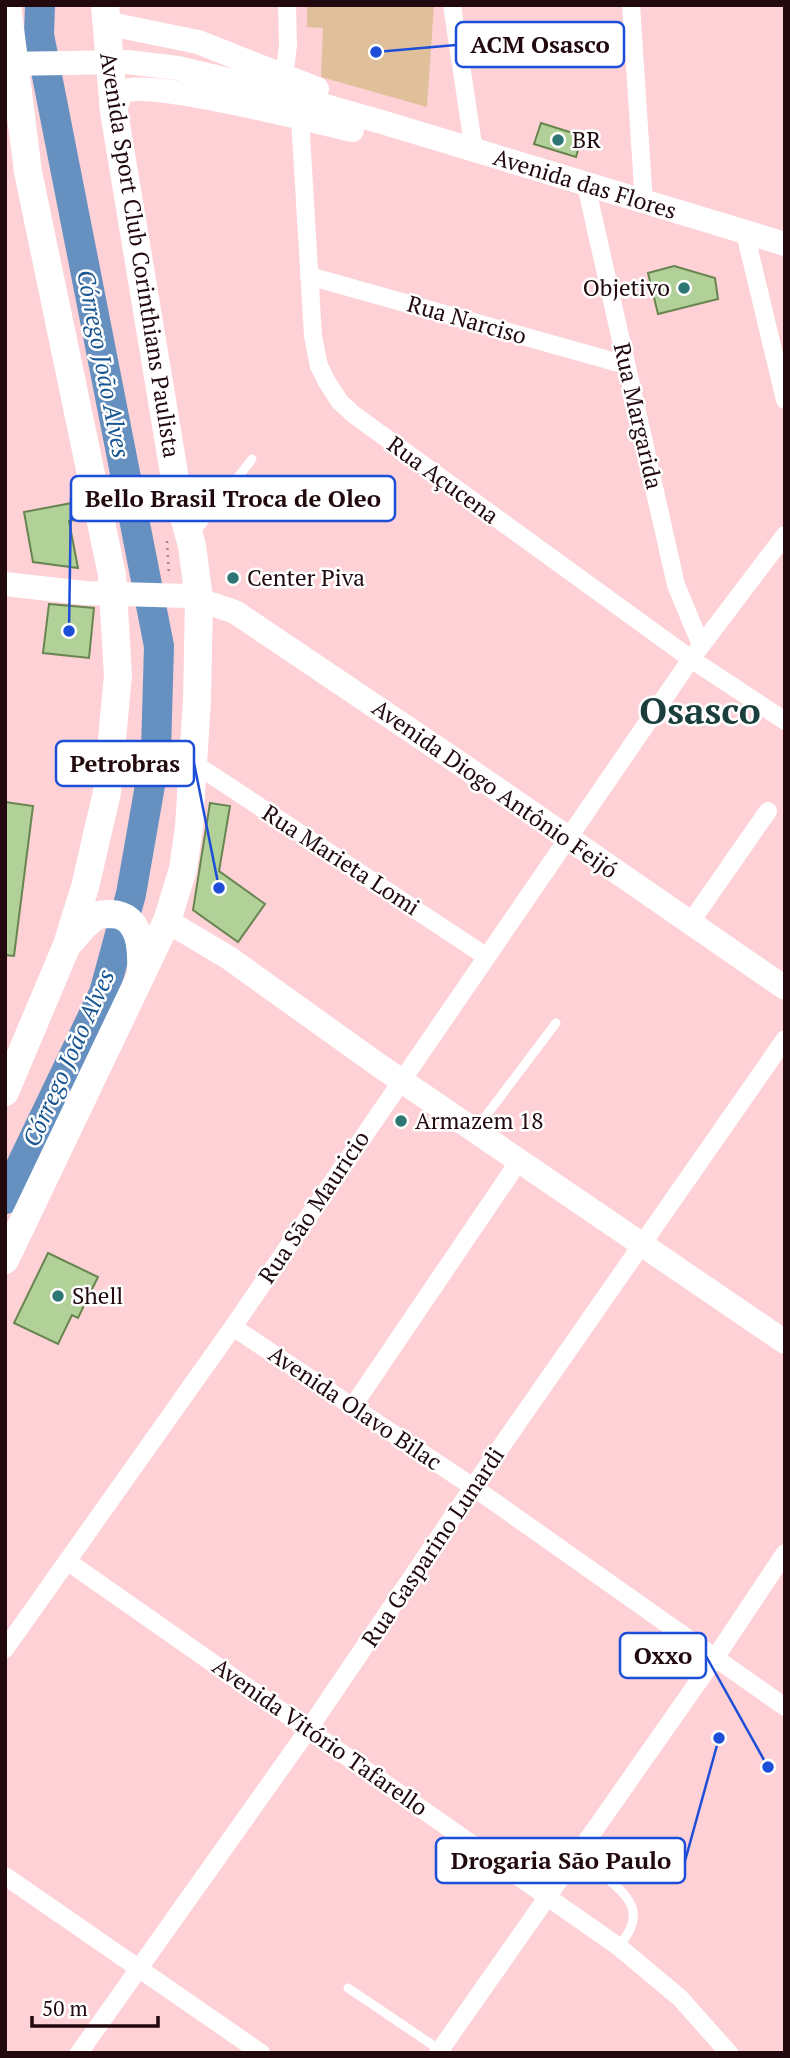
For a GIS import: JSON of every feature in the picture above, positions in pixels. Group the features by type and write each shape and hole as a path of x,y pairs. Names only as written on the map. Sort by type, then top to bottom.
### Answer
{"main road":[{"path":"5,1093 74,937 107,792 127,594 16,157 6,5"},
{"name":"Avenida das Flores","path":"105,14 198,42 273,82 385,123 785,244"},
{"name":"Avenida Sport Club Corinthians Paulista","path":"5,1261 141,964 167,921 183,869 195,764 190,540 177,491 114,112 105,14"},
{"path":"164,89 150,84 134,71 139,48 163,41 198,42"},
{"path":"5,64 127,62 273,82"},
{"name":"Avenida das Flores","path":"114,112 121,92 129,88 164,89 356,131 385,123"},
{"name":"Avenida Diogo Antônio Feijó","path":"5,584 193,597 234,612 785,988"},
{"path":"74,937 100,914 117,914 138,932 141,964"},
{"path":"167,921 229,958 475,1131 785,1342"}],"street":[{"path":"273,82 288,45 287,5"},
{"path":"452,5 474,151"},
{"path":"631,5 644,203"},
{"name":"Rua Açucena","path":"300,118 313,336 319,366 340,402 392,443 696,652 785,721"},
{"name":"Rua Margarida","path":"586,184 676,585 696,652"},
{"path":"745,233 785,400"},
{"name":"Rua Narciso","path":"309,275 626,365"},
{"name":"Rua São Mauricio","path":"5,1649 233,1327 696,652 785,535"},
{"name":"Rua Marieta Lomi","path":"195,764 487,957"},
{"path":"690,923 768,811"},
{"name":"Rua Gasparino Lunardi","path":"79,2053 308,1730 473,1487 785,1040"},
{"path":"353,1406 519,1161"},
{"name":"Avenida Olavo Bilac","path":"233,1327 473,1487 785,1707"},
{"path":"439,2051 715,1658 785,1553"},
{"name":"Avenida Vitório Tafarello","path":"67,1561 620,1947 680,1998 729,2053"},
{"path":"5,1876 261,2053"}],"lane":[{"path":"190,540 252,459"},
{"path":"475,1131 556,1023"},
{"path":"576,1856 629,1900 634,1914 630,1930 620,1947"},
{"path":"348,1988 439,2051"}],"shaded area":[{"path":"307,5 434,5 427,107 321,77 323,28 307,27"}],"building":[{"name":"BR","path":"541,123 582,136 576,157 534,144"},
{"name":"Objetivo","path":"674,266 715,278 718,299 658,314 648,273"},
{"path":"72,503 76,520 69,521 78,568 33,562 24,512"},
{"path":"49,604 94,608 89,658 43,653"},
{"path":"5,802 33,806 14,956 5,955"},
{"path":"210,803 230,806 219,871 265,904 238,942 193,910"},
{"name":"Shell","path":"48,1253 98,1277 78,1318 72,1315 58,1344 14,1323"}],"waterway":[{"name":"Córrego João Alves","path":"5,1199 104,993 131,894 156,751 159,646 39,35 40,5"}],"place":[{"name":"ACM Osasco","path":"376,52"},
{"name":"BR","path":"558,140"},
{"name":"Objetivo","path":"684,288"},
{"name":"Center Piva","path":"233,578"},
{"name":"Bello Brasil Troca de Oleo","path":"69,631"},
{"name":"Petrobras","path":"219,888"},
{"name":"Armazem 18","path":"401,1121"},
{"name":"Shell","path":"58,1296"},
{"name":"Drogaria São Paulo","path":"719,1738"},
{"name":"Oxxo","path":"768,1767"}],"district":[{"name":"Osasco","path":"700,711"}]}
